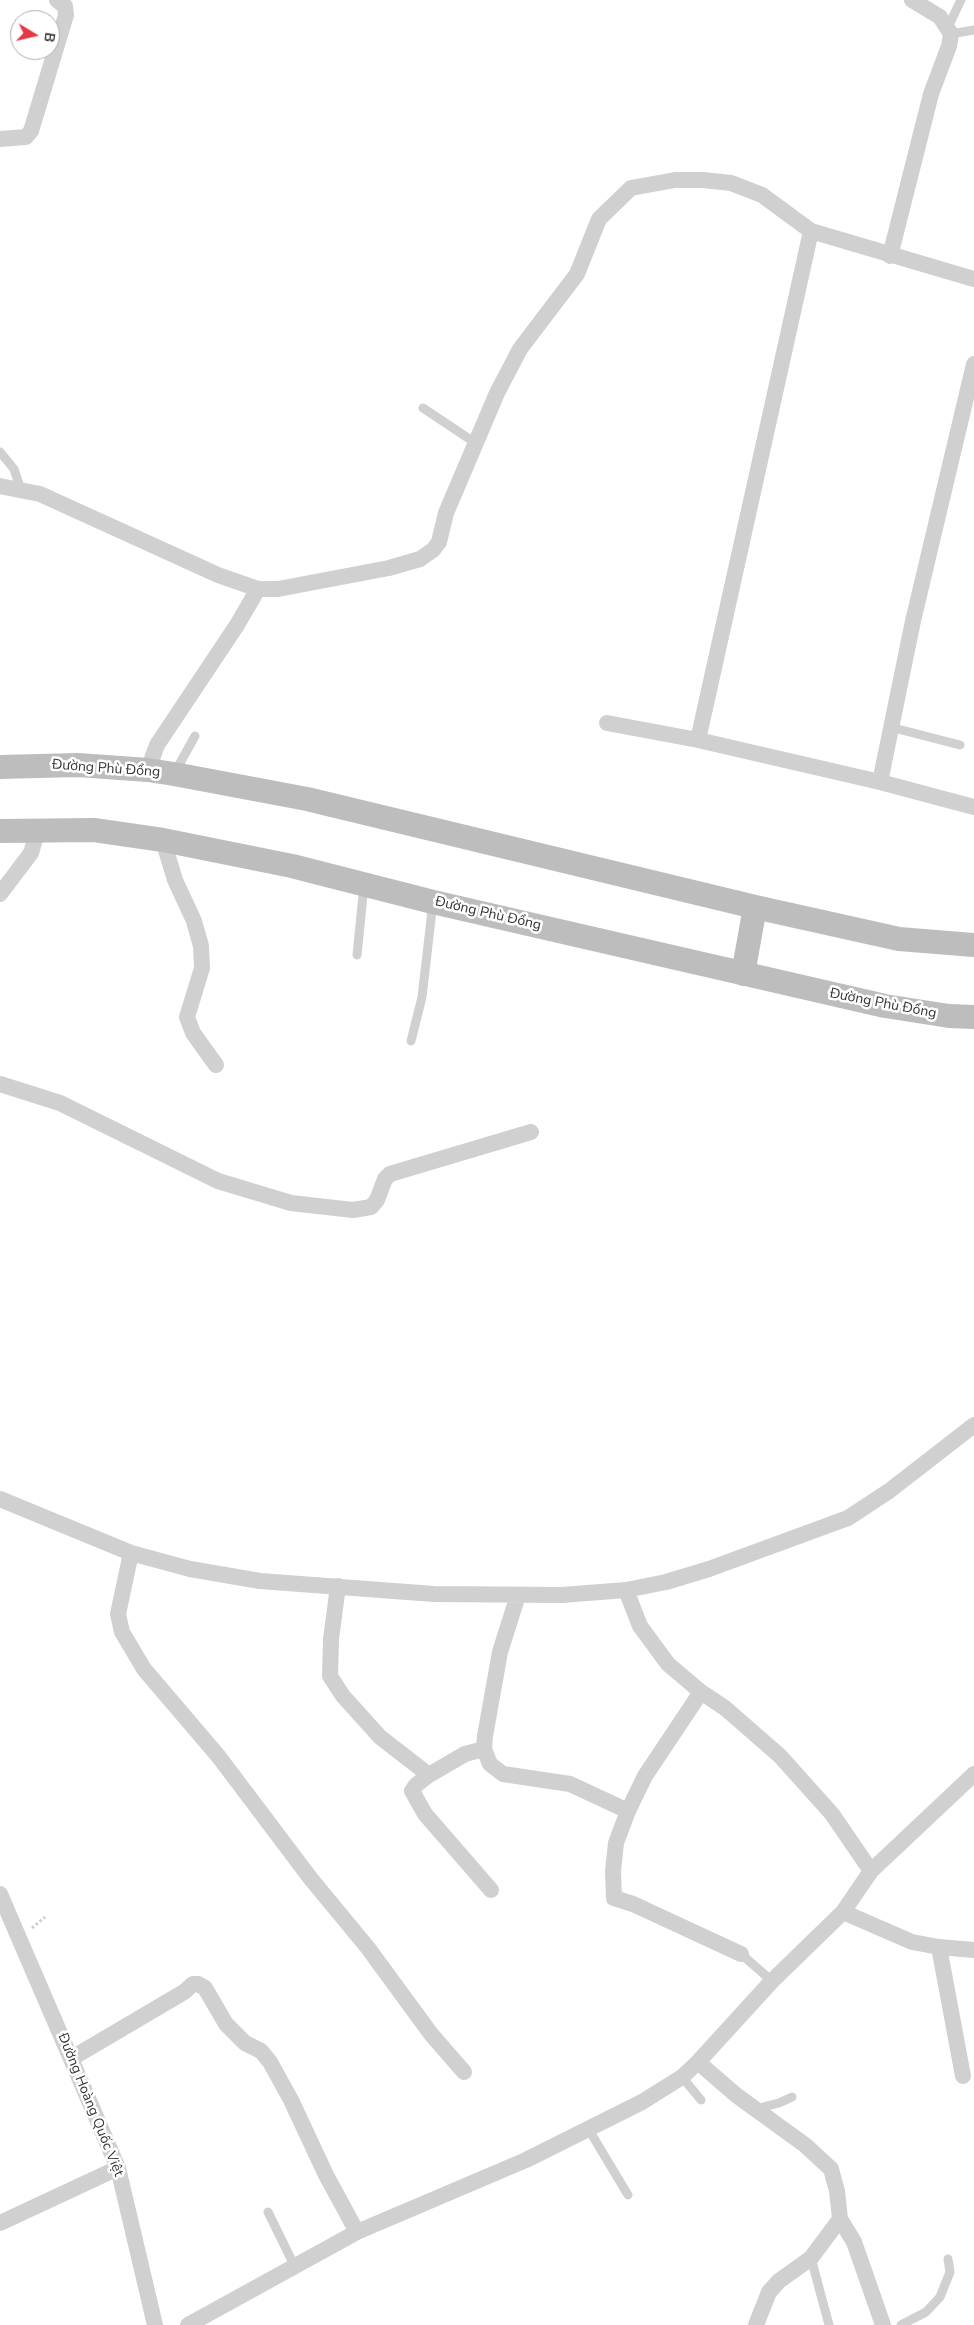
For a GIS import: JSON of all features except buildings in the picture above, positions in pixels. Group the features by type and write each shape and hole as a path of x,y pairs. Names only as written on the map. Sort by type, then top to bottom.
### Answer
{"main road":[{"name":"Đường Phù Đổng","path":"0,767 78,765 148,770 174,774 307,799 755,907 899,939 974,945"},
{"name":"Đường Phù Đổng","path":"0,831 38,829 94,830 163,840 292,866 433,902 884,1006 974,1018"},
{"path":"743,974 755,907"}],"street":[{"path":"0,139 26,137 31,131 66,15 65,6 57,0"},
{"path":"890,256 931,94 949,46 950,30 940,17 912,0"},
{"path":"0,486 40,494 73,507 218,575 258,589 278,589 319,583 420,559 433,550 439,542 446,513 497,393 520,349 578,274 599,219 632,188 675,180 731,183 762,195 811,231 890,256 974,279"},
{"path":"698,740 811,231"},
{"path":"880,782 913,621 974,364"},
{"path":"148,770 157,744 237,625 258,589"},
{"path":"607,723 698,740 880,782 974,807"},
{"path":"0,894 31,853 38,829"},
{"path":"163,840 174,880 194,921 201,946 202,968 187,1017 193,1033 216,1065"},
{"path":"0,1084 60,1103 218,1181 291,1203 354,1210 371,1207 377,1200 385,1179 390,1174 530,1132"},
{"path":"0,1499 131,1552 190,1569 260,1581 434,1594 562,1595 626,1590 666,1582 709,1569 848,1518 889,1491 974,1425"},
{"path":"131,1552 118,1614 122,1632 144,1669 219,1757 310,1879 368,1948 431,2034 464,2072"},
{"path":"338,1586 330,1639 330,1676 344,1696 380,1737 429,1774"},
{"path":"626,1590 640,1626 668,1664 701,1692 725,1708 780,1756 832,1814 871,1871"},
{"path":"518,1595 500,1652 484,1748 490,1764 503,1774 570,1784 628,1811"},
{"path":"701,1692 645,1776 628,1811 616,1843 613,1871 614,1898 633,1904 742,1954"},
{"path":"484,1748 465,1754 429,1774 414,1788 414,1796 425,1814 491,1890"},
{"path":"188,2325 357,2232 526,2160 589,2130 642,2102 682,2077 772,1981 843,1912 871,1871 974,1774"},
{"name":"Đường Hoàng Quốc Việt","path":"0,1894 118,2168 155,2325"},
{"path":"843,1912 912,1942 938,1947 974,1950"},
{"path":"938,1947 963,2076"},
{"path":"72,2058 184,1992 193,1984 198,1984 205,1988 226,2024 245,2043 261,2051 270,2062 291,2100 326,2175 357,2232"},
{"path":"698,2062 755,2109 805,2145 822,2159 830,2169 837,2191 840,2219 854,2242 883,2325"},
{"path":"0,2223 118,2168"},
{"path":"756,2325 769,2292 779,2281 811,2258 840,2219"}],"lane":[{"path":"962,0 950,30 974,30"},
{"path":"423,408 476,444"},
{"path":"0,452 14,469 21,490"},
{"path":"890,727 960,745"},
{"path":"174,774 195,736"},
{"path":"357,955 364,885"},
{"path":"411,1040 422,997 433,902"},
{"path":"742,1954 772,1981"},
{"path":"682,2077 701,2100"},
{"path":"755,2109 779,2103 792,2097"},
{"path":"589,2130 628,2195"},
{"path":"268,2212 294,2265"},
{"path":"811,2258 829,2325"},
{"path":"901,2325 926,2312 940,2297 950,2272 948,2259"}]}
